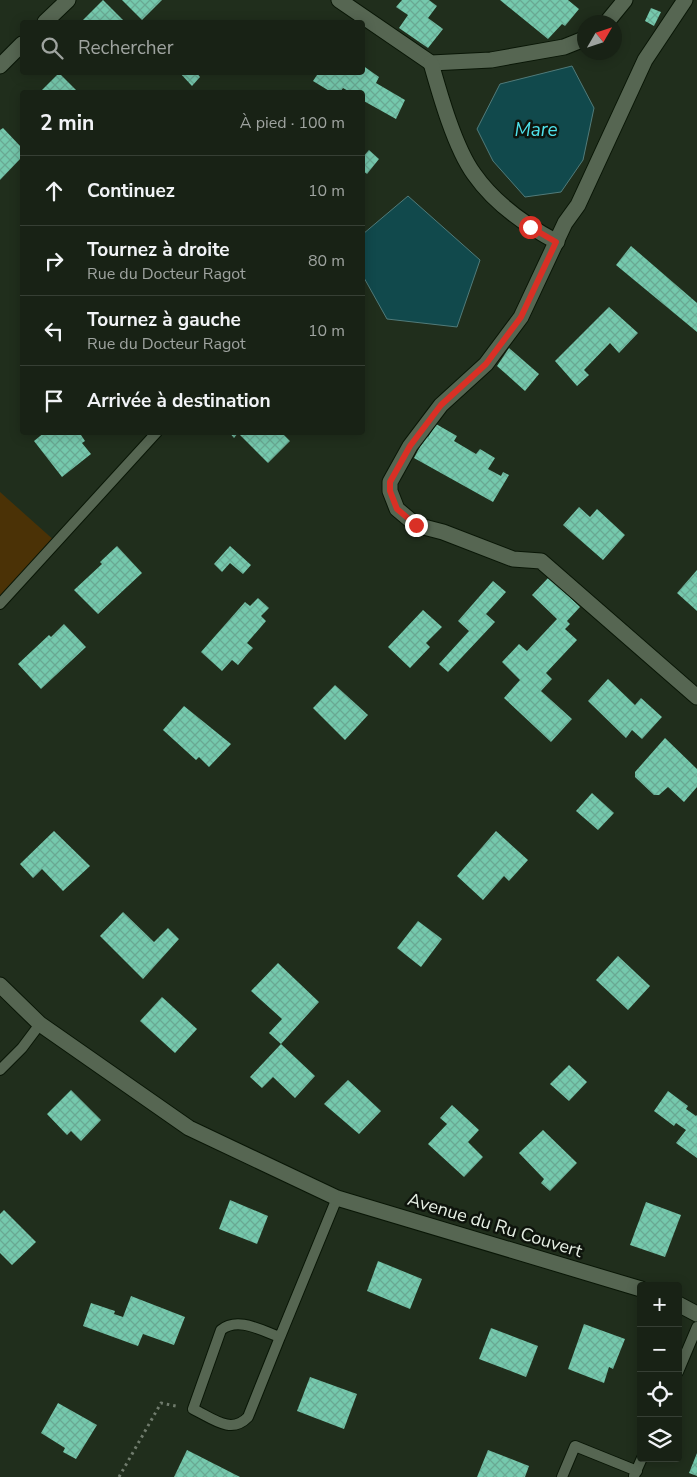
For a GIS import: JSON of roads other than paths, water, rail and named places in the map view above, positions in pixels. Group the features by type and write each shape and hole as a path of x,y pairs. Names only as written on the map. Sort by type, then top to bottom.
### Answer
{"street":[{"path":"47,20 68,0"},
{"path":"339,0 430,63 491,60 564,47 577,42"},
{"path":"613,15 625,0"},
{"path":"685,0 645,60 578,205 565,223 521,317 486,364 441,405 430,418 398,466 390,482 390,491 397,509 416,525 443,532 513,559 541,561 697,696"},
{"path":"0,66 20,46"},
{"path":"430,63 445,110 473,174 500,203 530,227 556,242"},
{"name":"Avenue du Ru Couvert","path":"0,985 40,1024 188,1128 337,1198 637,1288"},
{"path":"682,1306 697,1314"}],"lane":[{"path":"0,604 154,435"},
{"path":"0,1070 22,1048 40,1024"},
{"path":"280,1337 239,1323 229,1324 221,1330 193,1409 230,1427 241,1425 248,1417 337,1198"},
{"path":"682,1363 697,1327"},
{"path":"562,1477 575,1446 635,1474 640,1462"}],"water":[{"name":"Mare","path":"572,66 594,108 583,160 561,192 525,197 493,161 477,129 500,84"},
{"path":"408,196 480,260 457,327 387,319 365,280 365,232"}]}
